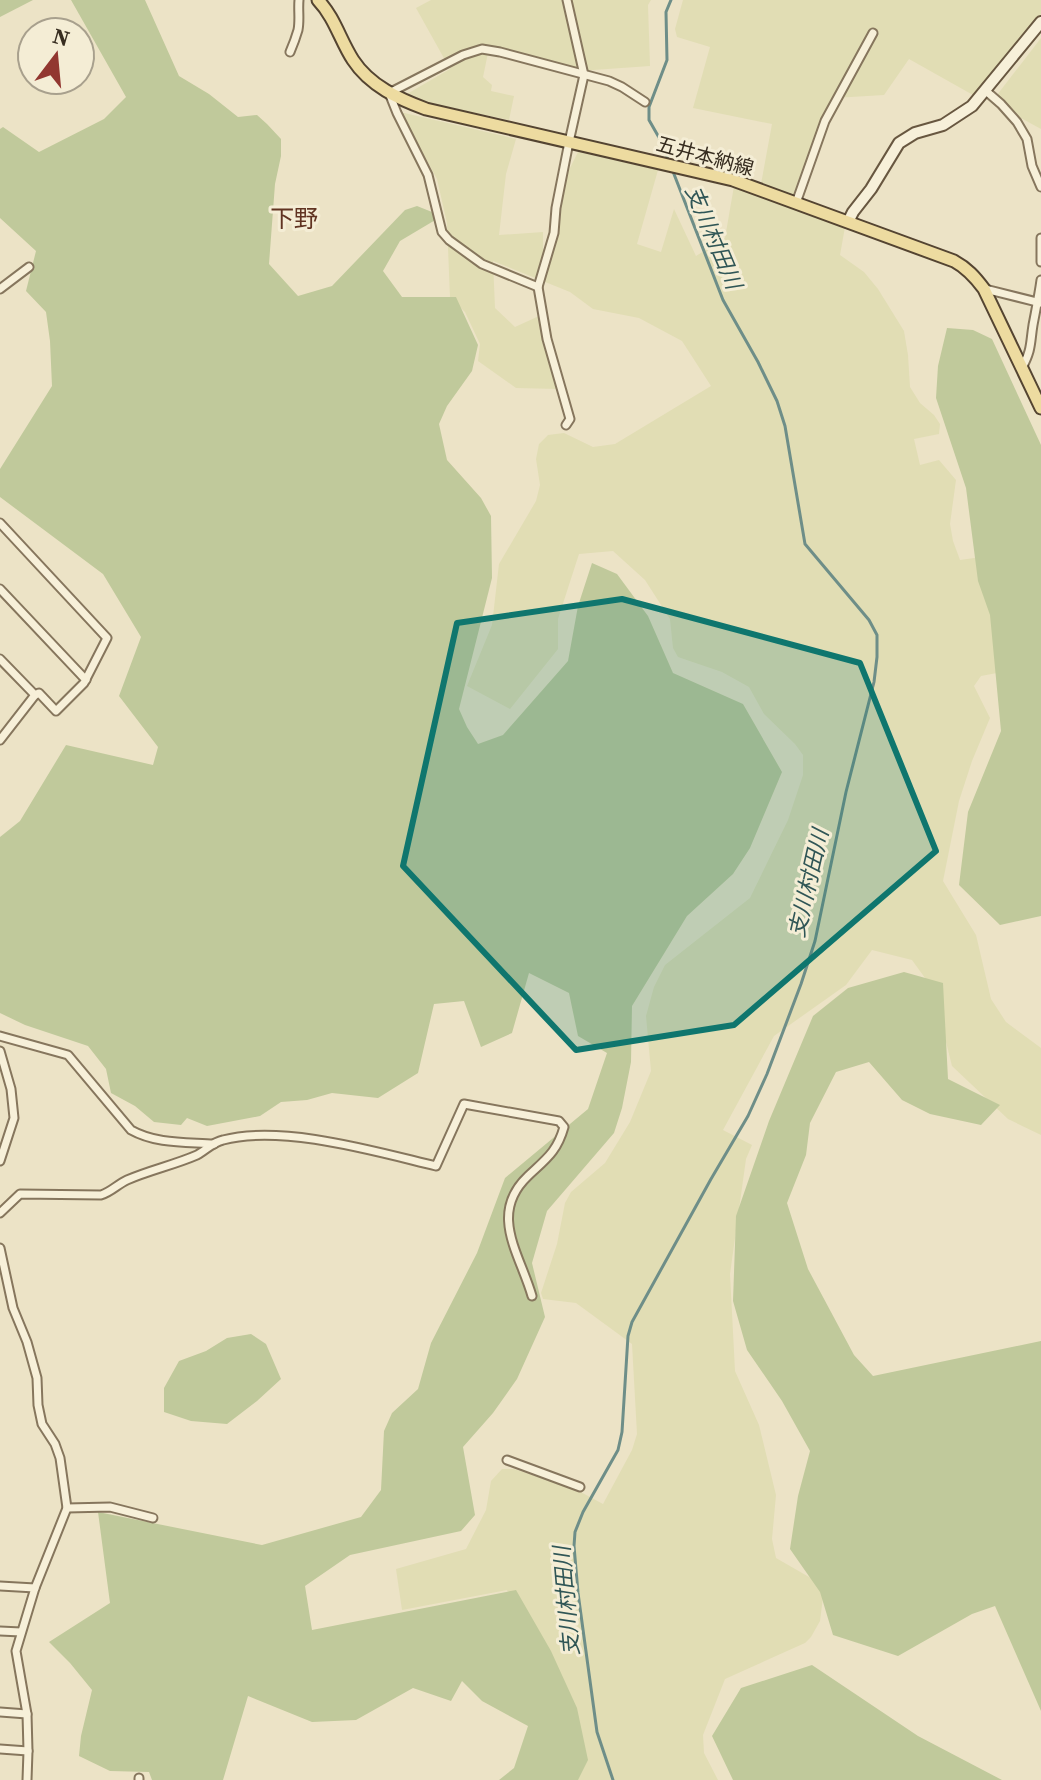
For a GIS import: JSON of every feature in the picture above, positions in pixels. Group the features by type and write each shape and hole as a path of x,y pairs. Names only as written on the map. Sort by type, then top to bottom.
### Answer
{"main road":[{"name":"五井本納線","path":"318,0 328,11 353,61 363,73 389,93 426,109 733,180 954,261 975,277 984,289 1041,408"},
{"path":"848,222 899,143 915,133 943,125 972,106 1041,22"}],"street":[{"path":"290,52 298,29 299,0"},
{"path":"566,425 570,419 547,339 538,287 554,233 556,208 584,75 567,0"},
{"path":"796,203 825,121 873,33"},
{"path":"538,287 482,264 442,232 428,175 389,93 463,55 482,49 622,87 645,102"},
{"path":"986,91 1017,122 1027,139 1032,166 1041,187"},
{"path":"1041,238 1041,262"},
{"path":"0,289 29,267"},
{"path":"1022,368 1030,353 1040,303 1041,280"},
{"path":"984,289 1040,303"},
{"path":"0,523 107,638 86,680 56,711 39,693 35,695 0,740"},
{"path":"0,589 86,680"},
{"path":"0,659 35,695"},
{"path":"0,1036 68,1055 131,1130 144,1137 214,1144"},
{"path":"0,1051 11,1089 14,1118 0,1161"},
{"path":"0,1213 20,1194 101,1195 125,1181 207,1150 224,1140 264,1134 344,1145 436,1166 464,1104 559,1121 564,1127 560,1142 548,1159 525,1178 510,1198 508,1224 532,1296"},
{"path":"0,1248 13,1308 37,1378 42,1424 60,1458 67,1508 35,1588 16,1651 27,1714 27,1780"},
{"path":"507,1460 580,1487"},
{"path":"67,1508 110,1507 153,1518"},
{"path":"0,1586 35,1588"},
{"path":"0,1631 21,1632"},
{"path":"0,1712 27,1714"},
{"path":"0,1749 28,1751"}],"highlighted area":[{"path":"622,599 860,663 936,851 734,1025 576,1050 403,866 457,623"}],"shaded area":[{"path":"431,0 651,0 648,5 650,66 579,71 489,48 483,77 492,85 491,91 514,96 509,120 423,102 407,94 450,69 416,8"},
{"path":"683,0 1041,0 1041,14 973,95 909,59 884,95 834,98 797,197 761,184 772,124 693,108 710,47 677,37 675,29"},
{"path":"1041,38 1041,129 1019,117 997,95"},
{"path":"400,112 516,139 506,174 499,235 543,232 543,249 555,248 560,203 567,174 578,152 658,170 637,244 661,252 674,209 696,256 725,238 734,186 845,227 840,255 864,272 904,331 910,387 940,424 939,434 914,439 920,465 939,460 956,480 950,524 953,541 960,560 981,557 1002,672 981,676 974,686 990,718 959,801 943,881 976,935 991,999 1006,1022 1041,1048 1041,1135 1008,1119 952,1066 933,989 912,960 872,950 846,985 774,1036 723,1130 752,1145 746,1159 730,1274 735,1371 759,1425 776,1495 772,1539 776,1558 816,1581 823,1597 820,1621 805,1643 725,1679 703,1735 704,1753 718,1780 575,1780 537,1664 507,1590 402,1610 396,1569 466,1549 486,1510 491,1481 502,1469 514,1469 575,1489 603,1504 632,1450 637,1434 632,1344 576,1303 543,1299 541,1293 557,1244 565,1203 571,1192 605,1163 630,1122 651,1071 646,1016 654,987 665,965 750,898 788,820 803,775 803,755 764,714 749,687 722,672 678,657 673,648 670,619 645,580 613,551 579,554 558,619 558,649 510,709 467,686 492,625 499,564 536,501 540,485 536,459 539,444 548,435 564,433 593,447 615,444 711,386 682,341 639,318 593,309 570,292 493,261 495,308 515,327 539,316 559,389 516,388 478,361 480,344 465,312 450,297 447,223 437,179"}],"green space":[{"path":"0,0 33,0 0,17"},
{"path":"71,0 145,0 179,76 238,117 257,115 281,139 269,264 298,296 332,286 405,210 417,206 442,216 400,241 383,271 402,297 456,297 478,345 472,371 447,406 439,424 447,460 481,498 491,516 492,578 459,709 478,744 503,735 568,661 578,606 592,563 617,574 648,616 673,673 743,704 782,772 750,848 733,874 687,916 632,1006 631,1062 614,1133 547,1211 532,1263 545,1317 517,1379 463,1447 475,1515 461,1531 350,1555 305,1586 312,1630 516,1590 551,1651 577,1708 588,1760 578,1780 499,1780 514,1768 528,1726 482,1701 462,1681 451,1701 413,1688 356,1720 312,1722 248,1696 223,1780 152,1780 149,1772 110,1771 79,1756 92,1690 49,1642 110,1603 98,1512 262,1545 361,1517 381,1490 384,1431 392,1413 418,1389 431,1343 477,1253 505,1178 588,1109 607,1053 578,1036 569,993 529,973 512,1033 481,1047 464,1001 434,1004 418,1073 378,1098 332,1093 307,1100 281,1102 260,1116 207,1126 187,1118 181,1125 154,1122 135,1106 111,1093 106,1069 88,1046 25,1025 0,1013 0,837 20,821 66,745 153,765 158,747 119,696 141,637 103,574 0,497 0,469 52,386 46,312 26,291 36,251 0,218 0,129 3,127 39,152 104,119 126,97 96,44 96,16 80,16"},
{"path":"947,328 973,330 992,339 1041,445 1041,916 1000,925 959,885 968,812 1001,731 990,615 978,581 966,488 936,398 938,366"},
{"path":"904,972 943,983 948,1079 1000,1105 981,1125 930,1114 902,1100 869,1062 836,1072 810,1123 806,1155 787,1203 808,1269 854,1355 873,1376 1041,1341 1041,1711 995,1606 972,1614 898,1656 833,1635 820,1592 790,1549 798,1496 810,1451 782,1401 747,1350 733,1301 736,1216 769,1121 813,1016 848,988"},
{"path":"251,1334 266,1344 281,1379 257,1401 227,1424 191,1421 164,1412 164,1388 179,1361 206,1351 227,1338"},
{"path":"812,1665 918,1736 1002,1780 733,1780 712,1736 741,1688"}],"waterway":[{"name":"支川村田川","path":"669,162 649,120 649,107 667,60 666,12 671,0"},
{"name":"支川村田川","path":"613,1780 597,1732 578,1593 575,1532 618,1450 622,1432 628,1336 632,1322 748,1116 801,984 815,941 846,792 874,682 877,657 877,635 869,620 805,544 785,426 777,401 723,300 672,169"}],"district":[{"name":"下野","path":"294,219"}]}
